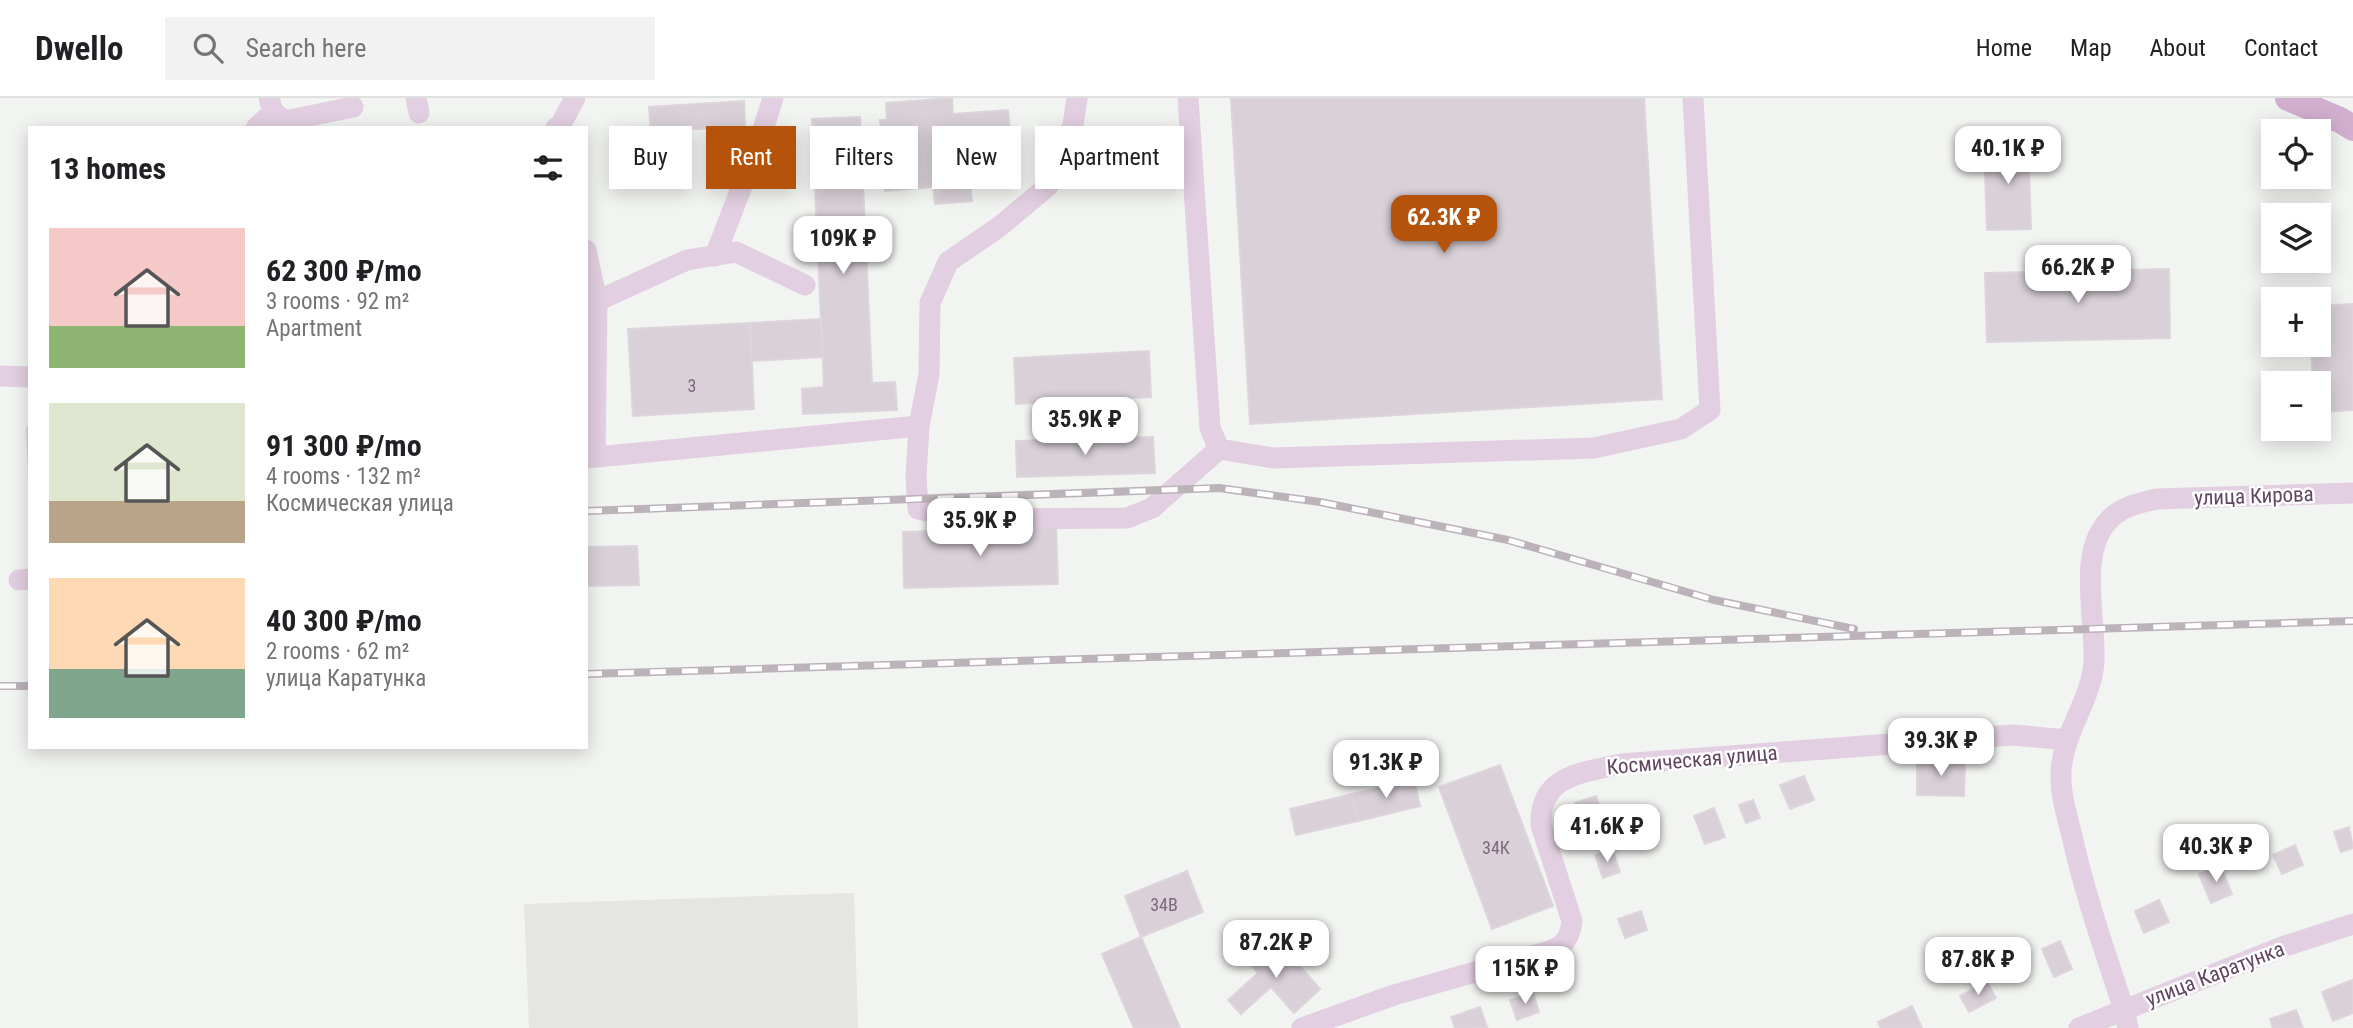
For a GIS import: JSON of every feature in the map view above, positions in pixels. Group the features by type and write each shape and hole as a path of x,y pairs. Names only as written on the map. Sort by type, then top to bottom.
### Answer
{"main road":[{"path":"2288,98 2353,128"}],"street":[{"path":"560,126 575,98"},
{"path":"715,256 773,98"},
{"path":"1077,98 1073,125 1048,186 999,227 948,261 930,303 929,374 919,426 916,476 918,509 968,519 1127,518 1152,508 1219,449"},
{"path":"1188,98 1210,428 1219,449"},
{"path":"1219,449 1273,458 1594,448 1681,429 1710,410 1693,98"},
{"path":"257,126 271,105 285,121 353,107"},
{"path":"597,301 687,260 736,252 804,285"},
{"path":"588,259 597,301 590,457 919,426"},
{"path":"0,376 28,377"},
{"name":"улица Кирова","path":"2126,1019 2083,886 2065,808 2061,772 2068,740 2094,664 2090,566 2092,549 2099,533 2112,517 2130,506 2156,499 2353,493"},
{"name":"Космическая улица","path":"1302,1028 1394,995 1549,951 1566,942 1571,933 1572,921 1541,825 1540,810 1558,782 1570,776 1621,764 1999,736 2068,740"},
{"name":"улица Каратунка","path":"2079,1028 2126,1019 2282,947 2353,924"}],"shaded area":[{"path":"854,893 858,1028 529,1028 524,904"}],"building":[{"path":"952,98 953,114 1008,110 1009,126 932,126 932,187 918,188 918,126 880,126 880,120 887,120 886,103"},
{"path":"1231,98 1644,98 1662,399 1250,424"},
{"path":"744,101 745,126 706,126 706,128 692,129 692,126 651,126 649,107"},
{"path":"860,117 860,126 812,126 812,119"},
{"path":"2028,141 2031,229 1987,230 1984,142"},
{"path":"815,189 863,189 872,383 895,382 897,410 803,414 802,389 824,387"},
{"path":"933,189 971,189 972,201 935,204"},
{"path":"2169,269 2170,338 1987,342 1985,273"},
{"path":"2353,304 2353,410 2331,411 2331,371 2312,371 2312,357 2331,357 2331,305"},
{"path":"821,319 823,357 751,361 750,323"},
{"path":"750,323 754,409 633,416 628,329"},
{"path":"1149,351 1151,397 1016,404 1014,358"},
{"path":"1153,437 1155,473 1017,477 1016,441"},
{"path":"1056,527 1058,584 904,588 903,532"},
{"path":"637,546 639,585 588,586 588,547"},
{"path":"1917,760 1965,761 1964,796 1917,795"},
{"path":"1500,765 1553,906 1492,929 1439,787"},
{"path":"1804,776 1814,800 1790,809 1780,785"},
{"path":"1414,780 1420,806 1358,821 1352,794"},
{"path":"1352,794 1358,821 1296,835 1290,809"},
{"path":"1596,796 1602,815 1581,822 1575,803"},
{"path":"1753,800 1760,818 1746,823 1739,805"},
{"path":"1714,808 1725,837 1705,844 1694,816"},
{"path":"2349,827 2353,848 2341,852 2334,832"},
{"path":"2295,845 2303,865 2282,874 2273,855"},
{"path":"1612,849 1620,872 1603,878 1595,855"},
{"path":"2220,865 2232,894 2211,903 2199,874"},
{"path":"1187,871 1203,912 1141,937 1125,896"},
{"path":"2159,900 2169,922 2144,933 2135,911"},
{"path":"1641,911 1647,930 1625,938 1618,919"},
{"path":"1141,937 1180,1028 1134,1028 1102,954"},
{"path":"1275,938 1320,989 1294,1013 1271,987 1241,1014 1228,1000 1258,973 1248,962"},
{"path":"2060,941 2072,969 2054,977 2042,949"},
{"path":"2352,980 2353,1013 2333,1021 2322,992"},
{"path":"1987,982 1996,998 1969,1012 1960,996"},
{"path":"1533,993 1539,1012 1517,1020 1510,1000"},
{"path":"1912,1006 1922,1028 1881,1028 1878,1022"},
{"path":"1480,1007 1487,1027 1455,1028 1451,1017"},
{"path":"2296,1010 2303,1028 2273,1028 2270,1019"}],"railway":[{"path":"588,511 1219,488 1320,502 1508,540 1714,600 1854,629"},
{"path":"588,674 2353,621"},
{"path":"0,686 28,686"}]}
